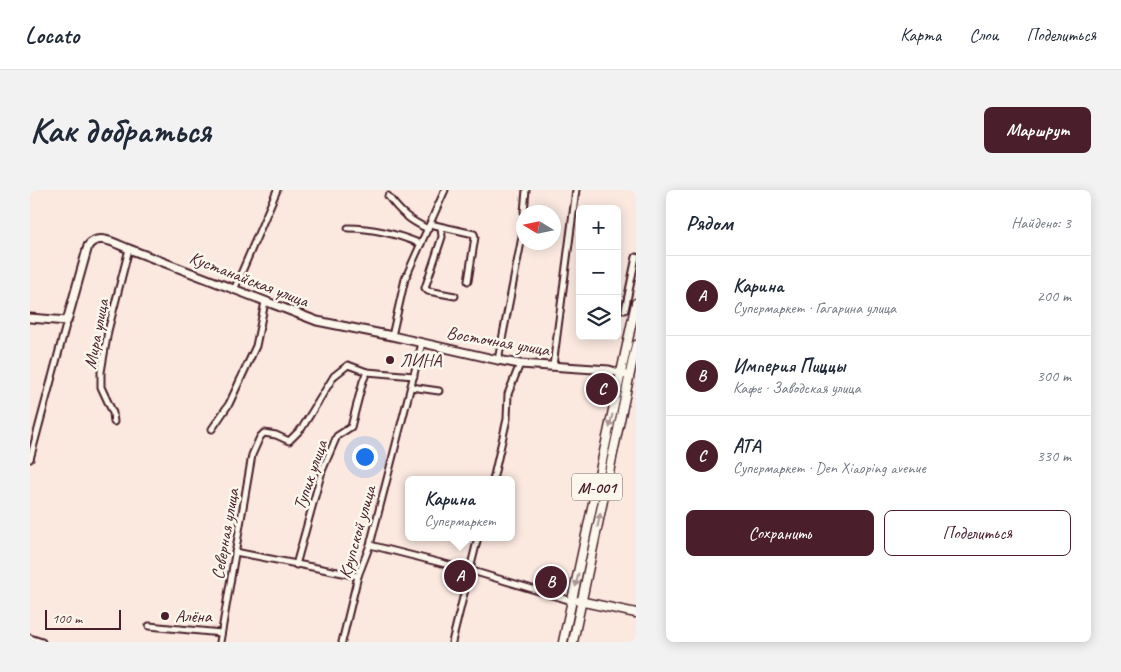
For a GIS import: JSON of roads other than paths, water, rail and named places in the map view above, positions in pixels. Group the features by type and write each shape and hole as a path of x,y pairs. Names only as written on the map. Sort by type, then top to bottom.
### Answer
{"main road":[{"name":"M-001","path":"573,642 625,375 623,364 636,303"},
{"name":"M-001","path":"563,642 625,375 634,366 636,345"},
{"path":"572,601 636,613"}],"street":[{"path":"234,290 277,190"},
{"path":"392,336 405,279 446,190"},
{"path":"525,205 526,190"},
{"path":"553,366 576,190"},
{"path":"388,196 400,212 408,218 429,227 442,227 474,234 468,281"},
{"path":"442,227 442,237 425,288 428,291 455,296"},
{"path":"348,228 376,230 399,235 421,244"},
{"name":"Кустанайская улица","path":"67,321 88,246 98,238 317,321 392,336"},
{"name":"Мира улица","path":"114,422 113,413 101,387 102,372 108,331 130,249"},
{"path":"498,360 519,250"},
{"path":"625,310 636,257"},
{"path":"212,429 229,404 256,346 265,302"},
{"path":"30,318 67,321"},
{"name":"Мира улица","path":"30,459 67,321"},
{"name":"Восточная улица","path":"392,336 520,364 609,370 625,375"},
{"name":"Крупской улица","path":"342,642 358,576 370,545 422,343"},
{"path":"493,476 507,419 508,394 520,364"},
{"path":"623,364 634,366"},
{"name":"Северная улица","path":"220,642 252,455 260,437 264,433 276,435 289,441 302,428 334,376 348,365 368,372"},
{"path":"368,372 414,376"},
{"name":"Тупик улица","path":"296,565 322,471 338,436 351,427 363,381 368,372"},
{"path":"411,388 439,391"},
{"path":"452,642 477,541"},
{"path":"370,545 469,570 572,601"},
{"path":"235,552 358,576"},
{"path":"149,626 221,633"},
{"path":"30,638 42,642"}],"place":[{"name":"ЛИНА","path":"390,360"},
{"name":"АТА","path":"602,389"},
{"name":"Карина","path":"460,576"},
{"name":"Империя Пиццы","path":"551,582"},
{"name":"Алёна","path":"165,616"}]}
